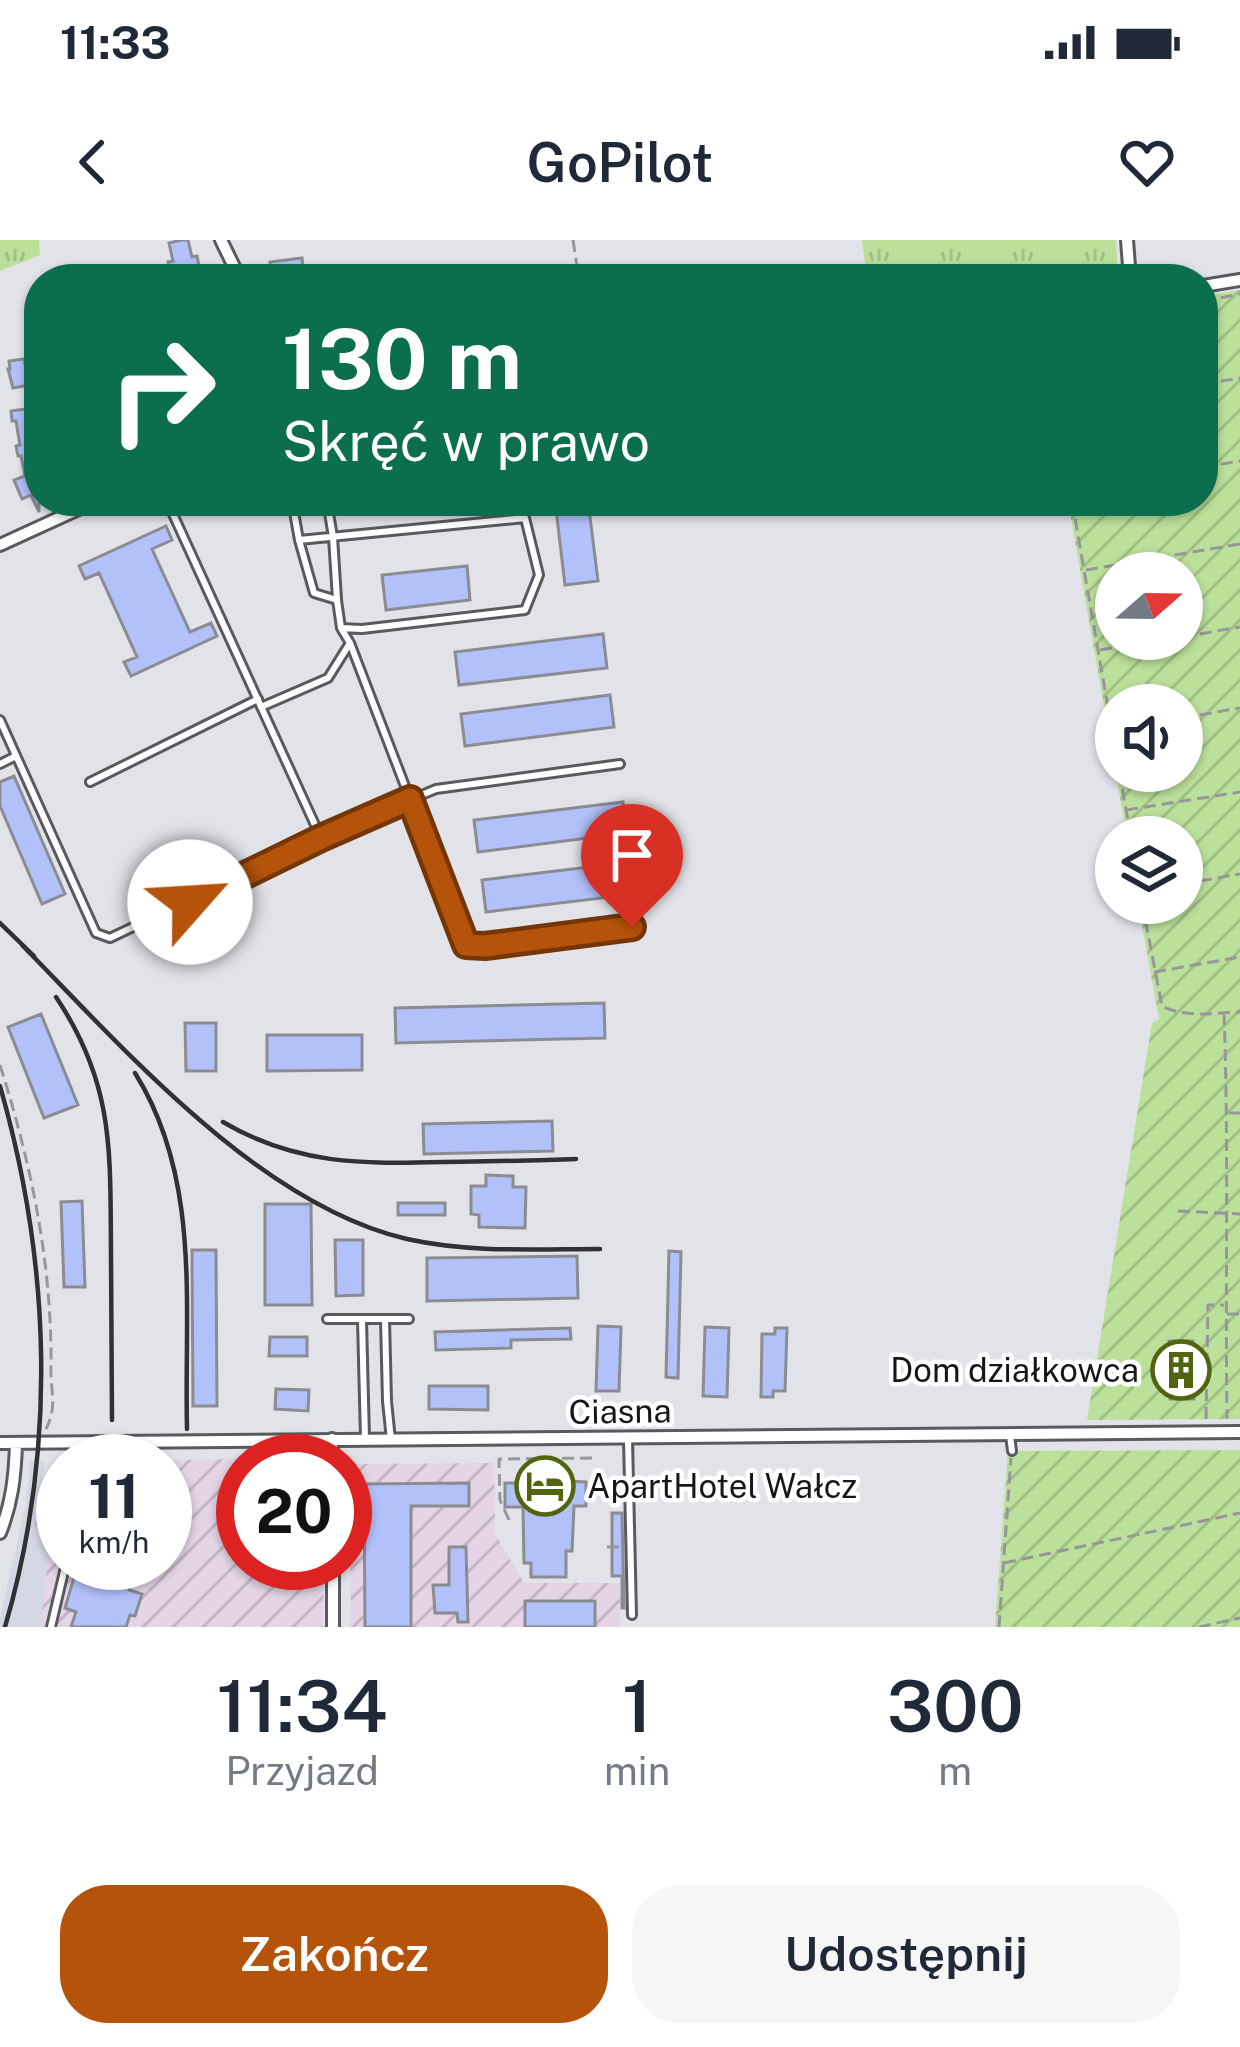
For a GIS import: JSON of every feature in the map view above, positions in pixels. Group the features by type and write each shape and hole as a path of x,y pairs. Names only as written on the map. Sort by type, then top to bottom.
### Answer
{"street":[{"path":"0,545 56,516"},
{"name":"Ciasna","path":"372,1439 1240,1432"},
{"name":"Ciasna","path":"0,1443 216,1441"},
{"path":"0,1533 14,1486 16,1444"},
{"path":"333,1590 333,1627"}],"lane":[{"path":"173,516 321,838"},
{"path":"295,516 314,593 337,600"},
{"path":"330,516 341,628 466,945 632,927"},
{"path":"299,540 525,518 539,575 524,610 341,628"},
{"path":"90,782 260,703 328,678 350,644"},
{"path":"0,720 96,934 110,938 410,799 449,787 620,764"},
{"path":"0,764 16,756"},
{"path":"327,1319 409,1319"},
{"path":"385,1319 391,1439"},
{"path":"362,1320 365,1434"},
{"path":"1010,1436 1012,1451"},
{"path":"628,1438 632,1615"},
{"path":"51,1627 60,1590"}],"path":[{"path":"1075,516 1095,633"},
{"path":"1084,570 1240,544"},
{"path":"1203,633 1240,627"},
{"path":"1203,715 1240,709"},
{"path":"1123,792 1127,816"},
{"path":"1126,811 1240,792"},
{"path":"1203,880 1240,874"},
{"path":"1146,924 1159,1000 1168,1010 1240,1012"},
{"path":"1154,972 1240,957"},
{"path":"1224,1013 1227,1419"},
{"path":"0,1065 33,1183 47,1280 54,1408 43,1434"},
{"path":"1228,1113 1240,1113"},
{"path":"1178,1211 1240,1214"},
{"path":"1206,1419 1208,1305 1226,1305"},
{"path":"1226,1314 1240,1314"},
{"path":"999,1627 1012,1451"},
{"path":"509,1520 500,1500 500,1459 597,1458"},
{"path":"545,1459 545,1480"},
{"path":"1004,1563 1240,1514"},
{"path":"607,1547 631,1547"},
{"path":"1199,1627 1240,1618"}],"shaded area":[{"path":"216,1459 216,1590 324,1590 323,1627 39,1627 44,1590 192,1590 192,1460"},
{"path":"30,1461 36,1461 36,1590 45,1590 39,1627 0,1627 0,1617 26,1504"},
{"path":"494,1463 495,1534 524,1583 620,1583 620,1627 351,1627 351,1590 372,1590 372,1464"}],"green space":[{"path":"0,240 39,240 40,255 0,271"},
{"path":"862,240 1116,240 1117,264 865,264"},
{"path":"1240,290 1240,1419 1087,1420 1152,1023 1159,1019 1142,924 1203,924 1203,816 1123,816 1119,792 1203,792 1203,684 1100,684 1096,660 1203,660 1203,552 1095,552 1095,655 1071,516 1218,516 1218,294"},
{"path":"1240,1450 1240,1627 995,1627 1008,1451"}],"building":[{"path":"188,240 199,264 168,264 173,261 169,243"},
{"path":"302,258 303,264 270,264"},
{"path":"24,359 24,386 13,388 9,361"},
{"path":"24,409 24,471 16,446 20,445 16,421 11,411"},
{"path":"24,476 24,498 22,499 14,480"},
{"path":"557,516 590,516 598,581 565,585"},
{"path":"166,526 172,540 152,549 190,632 211,623 217,636 131,676 124,662 137,657 99,573 85,579 79,566"},
{"path":"467,566 470,600 386,610 382,575"},
{"path":"603,634 607,668 459,685 455,652"},
{"path":"610,695 614,727 465,746 461,714"},
{"path":"14,776 65,894 42,904 0,806 0,782"},
{"path":"623,802 627,833 478,852 474,820"},
{"path":"631,862 635,894 486,912 482,880"},
{"path":"604,1003 605,1038 396,1043 395,1008"},
{"path":"41,1014 78,1105 44,1118 8,1027"},
{"path":"185,1023 216,1023 216,1071 186,1071"},
{"path":"267,1035 362,1035 362,1070 267,1071"},
{"path":"552,1121 553,1151 424,1154 423,1124"},
{"path":"486,1175 513,1176 513,1187 526,1187 525,1228 479,1227 479,1215 471,1214 471,1186 486,1186"},
{"path":"82,1201 85,1287 64,1287 61,1202"},
{"path":"398,1203 445,1203 445,1215 398,1215"},
{"path":"265,1204 311,1204 312,1305 265,1305"},
{"path":"335,1240 363,1240 363,1295 336,1296"},
{"path":"192,1250 216,1250 217,1406 193,1406"},
{"path":"669,1251 681,1252 678,1378 666,1377"},
{"path":"577,1256 578,1298 427,1301 427,1258"},
{"path":"598,1326 621,1327 619,1391 596,1391"},
{"path":"705,1327 729,1328 727,1397 703,1396"},
{"path":"570,1328 571,1339 511,1340 511,1348 436,1350 435,1332"},
{"path":"775,1328 787,1328 785,1391 761,1397 762,1334 775,1334"},
{"path":"270,1337 307,1337 307,1356 269,1356"},
{"name":"Dom działkowca","path":"1169,1341 1193,1341 1194,1399 1170,1399"},
{"path":"429,1386 488,1386 488,1410 429,1409"},
{"path":"276,1389 309,1390 308,1411 275,1409"},
{"path":"586,1482 586,1506 574,1506 566,1577 531,1577 531,1563 524,1563 523,1507 505,1507 505,1483"},
{"path":"469,1483 469,1506 411,1506 411,1627 365,1627 365,1590 372,1590 372,1484"},
{"path":"612,1513 622,1513 624,1608 622,1576 612,1576"},
{"path":"449,1547 466,1547 468,1622 458,1622 457,1613 435,1613 433,1585 449,1585"},
{"path":"70,1590 142,1594 126,1627 71,1627 76,1612 65,1608"},
{"path":"525,1601 595,1601 595,1627 525,1627"}],"railway":[{"path":"0,923 34,956"},
{"path":"22,945 198,1118 299,1193 352,1221 407,1239 455,1246 600,1249"},
{"path":"56,997 89,1060 105,1121 112,1420"},
{"path":"135,1073 156,1114 180,1201 187,1291 187,1429"},
{"path":"0,1086 30,1221 41,1356 33,1492 5,1627"},
{"path":"223,1122 277,1147 330,1159 385,1163 576,1159"}],"place":[{"name":"Dom działkowca","path":"1181,1370"},
{"name":"ApartHotel Wałcz","path":"545,1486"}],"route":[{"path":"190,902 410,799 466,945 632,927"}]}
